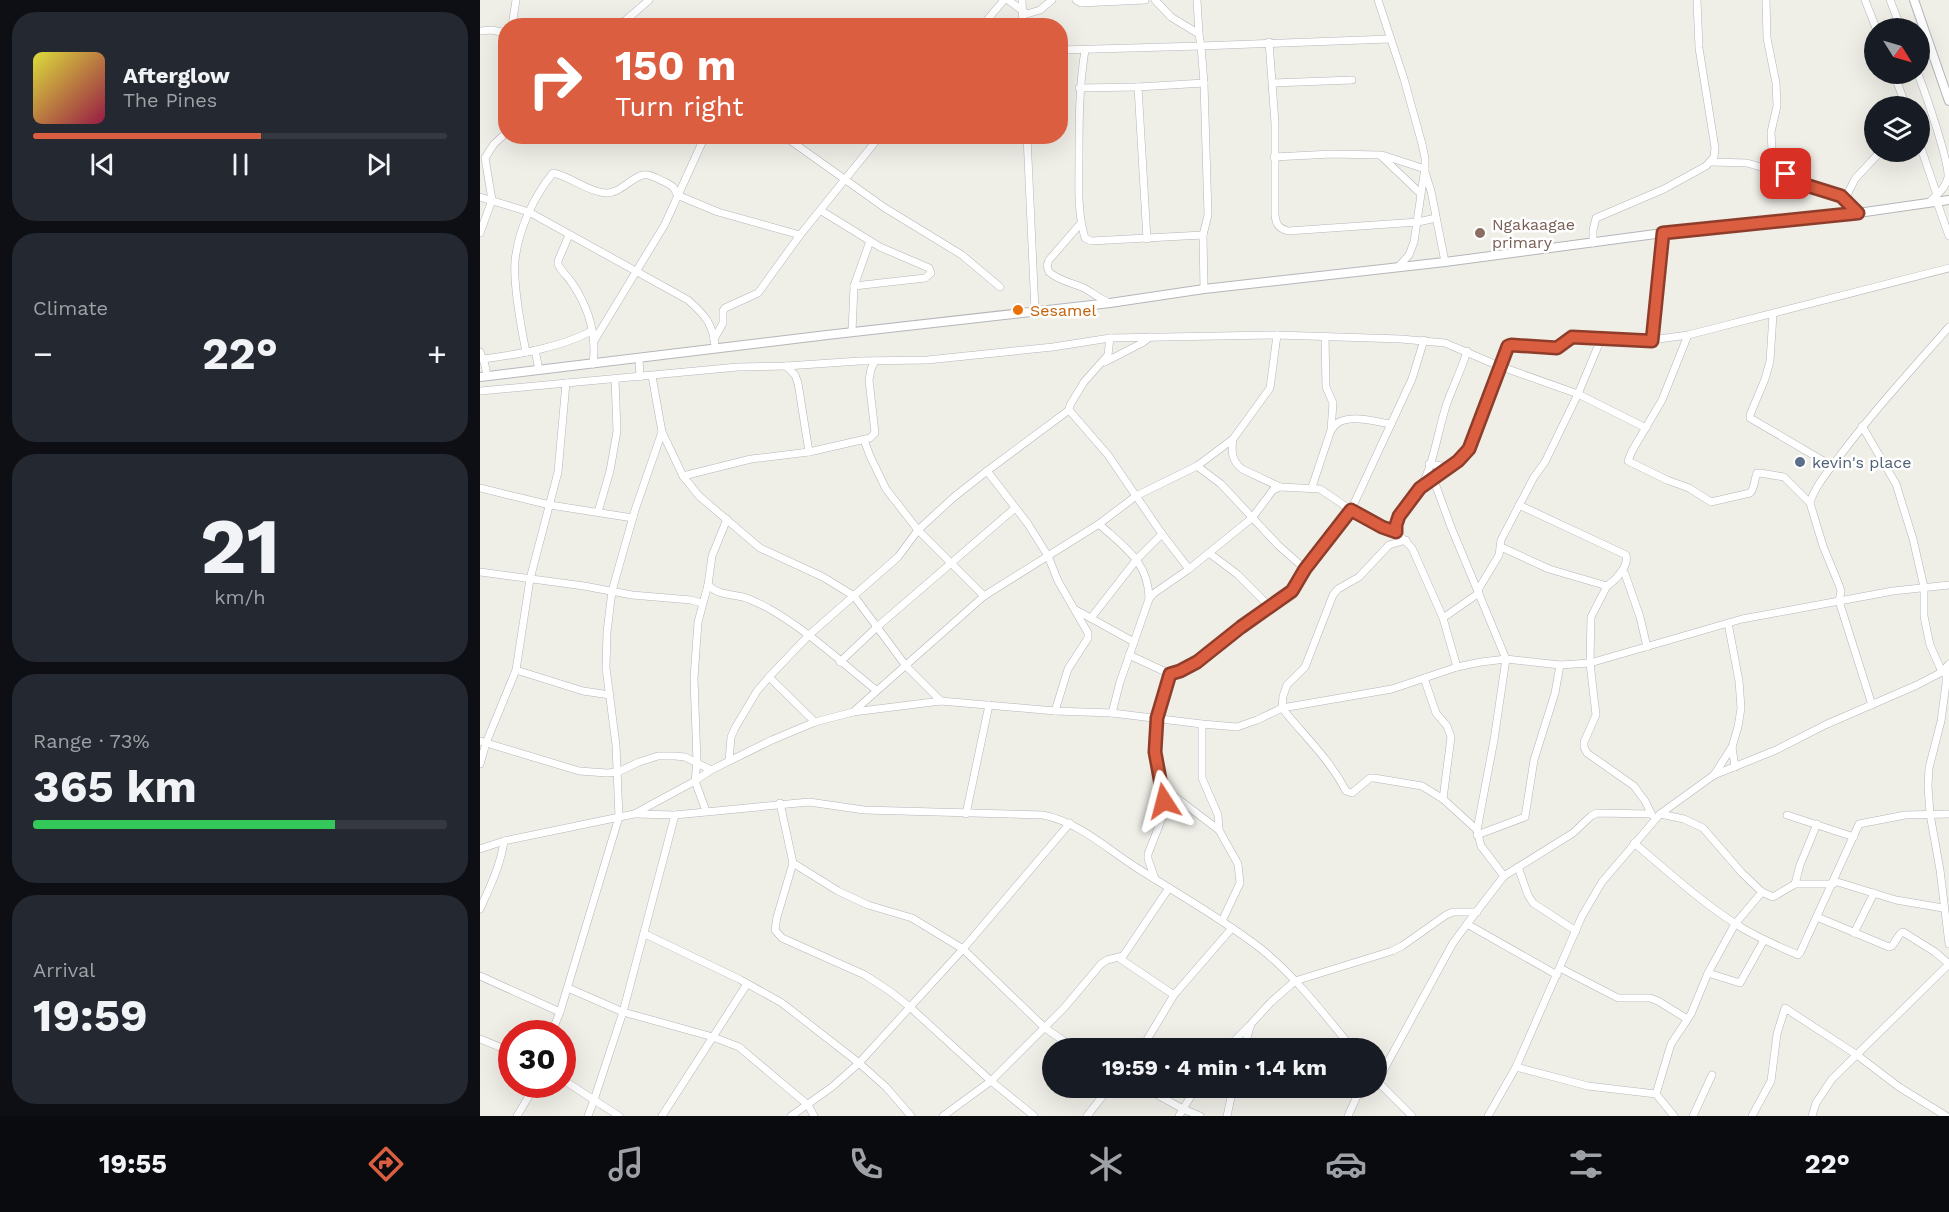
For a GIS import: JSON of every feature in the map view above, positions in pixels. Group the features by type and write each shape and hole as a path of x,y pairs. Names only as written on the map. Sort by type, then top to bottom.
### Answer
{"street":[{"path":"513,18 516,0"},
{"path":"628,18 649,0"},
{"path":"989,18 1006,0 1023,12 1032,14 1052,0"},
{"path":"1022,0 1023,18"},
{"path":"1076,0 1081,3 1145,0"},
{"path":"1155,0 1171,17 1199,33"},
{"path":"1197,0 1204,83 1208,215 1203,235 1204,289"},
{"path":"1378,0 1404,79 1425,158 1418,222 1412,249 1399,266"},
{"path":"1593,243 1596,218 1664,189 1711,162 1714,157 1715,148 1699,48 1697,0"},
{"path":"1766,0 1767,38 1776,83 1777,106 1771,132 1772,150 1776,162 1796,182 1845,199 1858,213"},
{"path":"1865,0 1872,18"},
{"path":"1890,0 1897,18"},
{"path":"1914,0 1949,102"},
{"path":"480,32 498,31"},
{"path":"1068,50 1390,39"},
{"path":"1269,42 1273,83 1276,224 1288,231 1418,222 1436,218"},
{"path":"1085,50 1080,88 1080,223 1085,238 1091,242 1203,235"},
{"path":"1273,83 1352,80"},
{"path":"1080,88 1204,83"},
{"path":"1922,84 1948,168 1946,182 1937,199"},
{"path":"1138,87 1147,239"},
{"path":"480,233 492,200 485,158 498,140"},
{"path":"594,341 665,224 701,144"},
{"path":"795,144 885,208 956,251 1000,287"},
{"path":"715,344 723,323 725,308 758,294 800,235 873,144"},
{"path":"1028,144 1035,311"},
{"path":"1274,157 1332,154 1380,155 1425,170"},
{"path":"1380,155 1420,193"},
{"path":"1711,162 1747,164 1786,174"},
{"path":"1845,199 1855,179 1871,162"},
{"path":"1925,162 1949,237"},
{"path":"1425,170 1445,262"},
{"path":"526,352 519,316 515,261 529,212 545,183 554,173 587,189 605,193 611,193 642,175 648,175 673,186 677,195 718,212 800,235"},
{"path":"480,197 529,212 688,300 704,313 715,344"},
{"path":"592,331 557,346 535,351 482,356 484,377 639,358 715,344 852,332 1110,303 1204,289 1445,262 1663,233 1858,213 1928,203 1937,199 1949,200"},
{"path":"820,210 870,241 929,268 931,273 925,278 854,286"},
{"path":"1080,223 1049,260 1047,266 1049,272 1110,303"},
{"path":"1652,341 1663,233"},
{"path":"570,235 558,264 584,302 595,347 593,364"},
{"path":"852,332 854,286 870,241"},
{"path":"1477,832 1443,799 1422,786 1370,778 1352,793 1349,792 1324,755 1299,730 1282,708 1287,685 1305,667 1333,595 1338,589 1359,576 1389,545 1399,516 1420,488 1458,461 1469,449 1505,350 1511,345 1557,348 1572,337 1652,341 1688,336 1949,268"},
{"path":"1773,314 1770,361 1750,418 1832,466"},
{"path":"1810,503 1812,496 1832,466 1862,426 1949,327"},
{"path":"480,391 738,367 927,360 1110,338 1277,335 1424,340 1445,343 1499,366 1578,394 1646,428"},
{"path":"853,712 984,596 1099,525 1136,496 1197,466 1233,439 1270,388 1277,335"},
{"path":"729,761 731,737 757,692 809,635 898,556 918,530 954,496 1069,410 1091,372 1150,336"},
{"path":"1688,336 1662,400 1628,459 1629,463 1689,488 1711,502 1750,493 1757,473 1784,477 1810,503 1822,546 1839,585 1839,601 1872,705"},
{"path":"1312,487 1331,430 1333,404 1326,387 1325,337"},
{"path":"1103,363 1110,352 1110,338"},
{"path":"1443,618 1479,592 1499,555 1501,540 1534,477 1545,462 1578,394 1601,339"},
{"path":"1129,655 1170,674 1180,671 1197,662 1292,591 1305,569 1351,510 1412,380 1424,340"},
{"path":"535,351 549,384"},
{"path":"1420,488 1467,351"},
{"path":"639,358 640,377"},
{"path":"683,476 751,459 810,452 870,438 875,433 869,377 875,361"},
{"path":"786,366 795,375 798,383 810,452"},
{"path":"652,376 662,432 683,476 699,496 760,548 823,578 854,596 906,666 941,701"},
{"path":"598,512 610,471 617,431 615,379"},
{"path":"480,764 483,742 516,670 530,579 561,453 566,382"},
{"path":"1069,410 1108,455 1162,534 1189,568"},
{"path":"1331,430 1337,422 1353,419 1391,424"},
{"path":"1862,426 1896,484 1913,539 1924,587 1924,616 1927,631 1945,668 1946,697 1929,768 1930,814 1949,944"},
{"path":"557,1020 619,818 618,772 606,668 612,591 633,518 662,432"},
{"path":"1233,439 1232,453 1238,466 1258,478 1280,487 1320,489 1351,510 1406,540 1412,548 1443,618 1457,667"},
{"path":"864,440 885,489 918,530 984,596"},
{"path":"1429,464 1449,467"},
{"path":"1197,466 1221,484 1278,545 1305,569"},
{"path":"987,471 1048,556 1058,581 1088,635 1068,669 1055,711"},
{"path":"1433,478 1506,659 1477,832 1481,846 1504,876"},
{"path":"1112,713 1120,682 1149,599 1252,518 1273,490 1280,487"},
{"path":"480,488 550,505 633,518"},
{"path":"1519,506 1626,555 1627,563 1607,586 1592,614 1590,663 1596,715 1584,742 1585,750 1634,786 1656,815"},
{"path":"840,662 877,627 1015,508"},
{"path":"706,811 695,781 697,762 694,678 698,622 708,585 712,556 727,519"},
{"path":"1099,525 1137,559 1147,580 1149,599"},
{"path":"1091,618 1137,559 1162,534"},
{"path":"1389,545 1406,540"},
{"path":"1501,547 1549,569 1607,586"},
{"path":"1209,553 1238,574 1269,606"},
{"path":"1622,571 1640,617 1647,647"},
{"path":"480,572 702,603"},
{"path":"708,585 717,592 744,597 766,607 809,635 876,690"},
{"path":"480,849 504,841 634,814 711,770 772,740 815,722 853,712 941,701 1055,711 1112,713 1237,727 1282,708 1392,689 1457,667 1480,662 1506,659 1560,665 1590,663 1728,623 1839,601 1949,585"},
{"path":"1075,609 1134,642"},
{"path":"1714,775 1732,747 1741,708 1739,681 1728,623"},
{"path":"1477,832 1525,817 1534,760 1555,693 1560,665"},
{"path":"1488,1116 1516,1067 1576,931 1602,882 1656,815 1714,775 1917,685 1945,668"},
{"path":"516,670 583,691 610,695"},
{"path":"1155,879 1148,855 1162,818 1164,801 1155,752 1157,718 1170,674"},
{"path":"769,677 815,722"},
{"path":"1424,678 1436,713 1451,737 1443,799"},
{"path":"966,814 989,705"},
{"path":"1202,724 1202,778 1218,815 1219,830"},
{"path":"483,742 579,771 618,772 658,756 685,757 711,770"},
{"path":"1732,747 1736,767"},
{"path":"1162,787 1173,793 1219,830 1238,864 1240,883 1222,921"},
{"path":"634,814 675,815 780,803 809,802 864,810 1043,815 1070,823 1222,921 1261,949 1295,981 1344,1038"},
{"path":"780,803 793,863 775,930 782,938 865,975 911,1008 991,1081 1034,1116"},
{"path":"1387,1064 1453,943 1504,876 1572,834 1597,813 1656,815 1684,819 1702,828 1742,873 1762,892 1774,897 1795,884 1834,882 1896,900 1944,908"},
{"path":"1787,814 1854,837"},
{"path":"1634,843 1705,902 1736,924 1764,940 1800,954 1859,824 1905,815 1949,814"},
{"path":"588,1116 623,1012 675,815"},
{"path":"791,1116 808,1105 858,1063 911,1008 1070,823"},
{"path":"1795,884 1800,865 1817,824"},
{"path":"480,909 502,856 504,841"},
{"path":"793,863 815,878 868,905 912,918 963,950 1045,1028 1060,1038"},
{"path":"1518,867 1533,903 1576,931"},
{"path":"943,1116 991,1081 1045,1028 1101,964 1123,956 1169,888"},
{"path":"1656,1094 1671,1044 1696,1004 1708,973 1736,924 1762,892"},
{"path":"1854,933 1874,893"},
{"path":"1237,1038 1271,1002 1295,981 1392,951 1453,912 1477,912"},
{"path":"1812,1116 1816,1103 1832,1079 1949,964 1935,952 1902,932 1890,947 1817,917"},
{"path":"1467,924 1558,972 1618,998 1650,998 1687,1019"},
{"path":"1148,1038 1174,995 1232,928"},
{"path":"645,934 782,1003 886,1087 911,1116"},
{"path":"1708,973 1740,983 1764,940"},
{"path":"1119,958 1174,995"},
{"path":"480,976 560,1012"},
{"path":"662,1116 747,984"},
{"path":"568,988 623,1012 713,1037 739,1047 808,1105 814,1116"},
{"path":"1752,1116 1771,1081 1777,1034 1785,1008 1857,1055 1899,1087 1946,1116"},
{"path":"1247,1038 1251,1024"},
{"path":"480,1039 498,1046"},
{"path":"1516,1067 1588,1086 1656,1094 1674,1116"},
{"path":"1693,1116 1712,1075"},
{"path":"576,1088 619,1116"},
{"path":"1387,1092 1412,1116"},
{"path":"517,1116 528,1098"},
{"path":"1087,1116 1101,1098"},
{"path":"1164,1098 1200,1116"},
{"path":"1179,1116 1190,1098"},
{"path":"1227,1116 1231,1098"},
{"path":"1348,1116 1356,1098"}],"place":[{"name":"Ngakaagae primary","path":"1480,233"},
{"name":"Sesamel","path":"1018,310"},
{"name":"kevin's place","path":"1800,462"}],"route":[{"path":"1164,801 1155,752 1157,718 1170,674 1186,669 1197,662 1269,606 1287,596 1351,510 1396,532 1399,516 1420,488 1458,461 1469,449 1508,346 1557,348 1572,337 1652,341 1663,233 1858,213 1841,196 1796,182 1786,174"}]}
